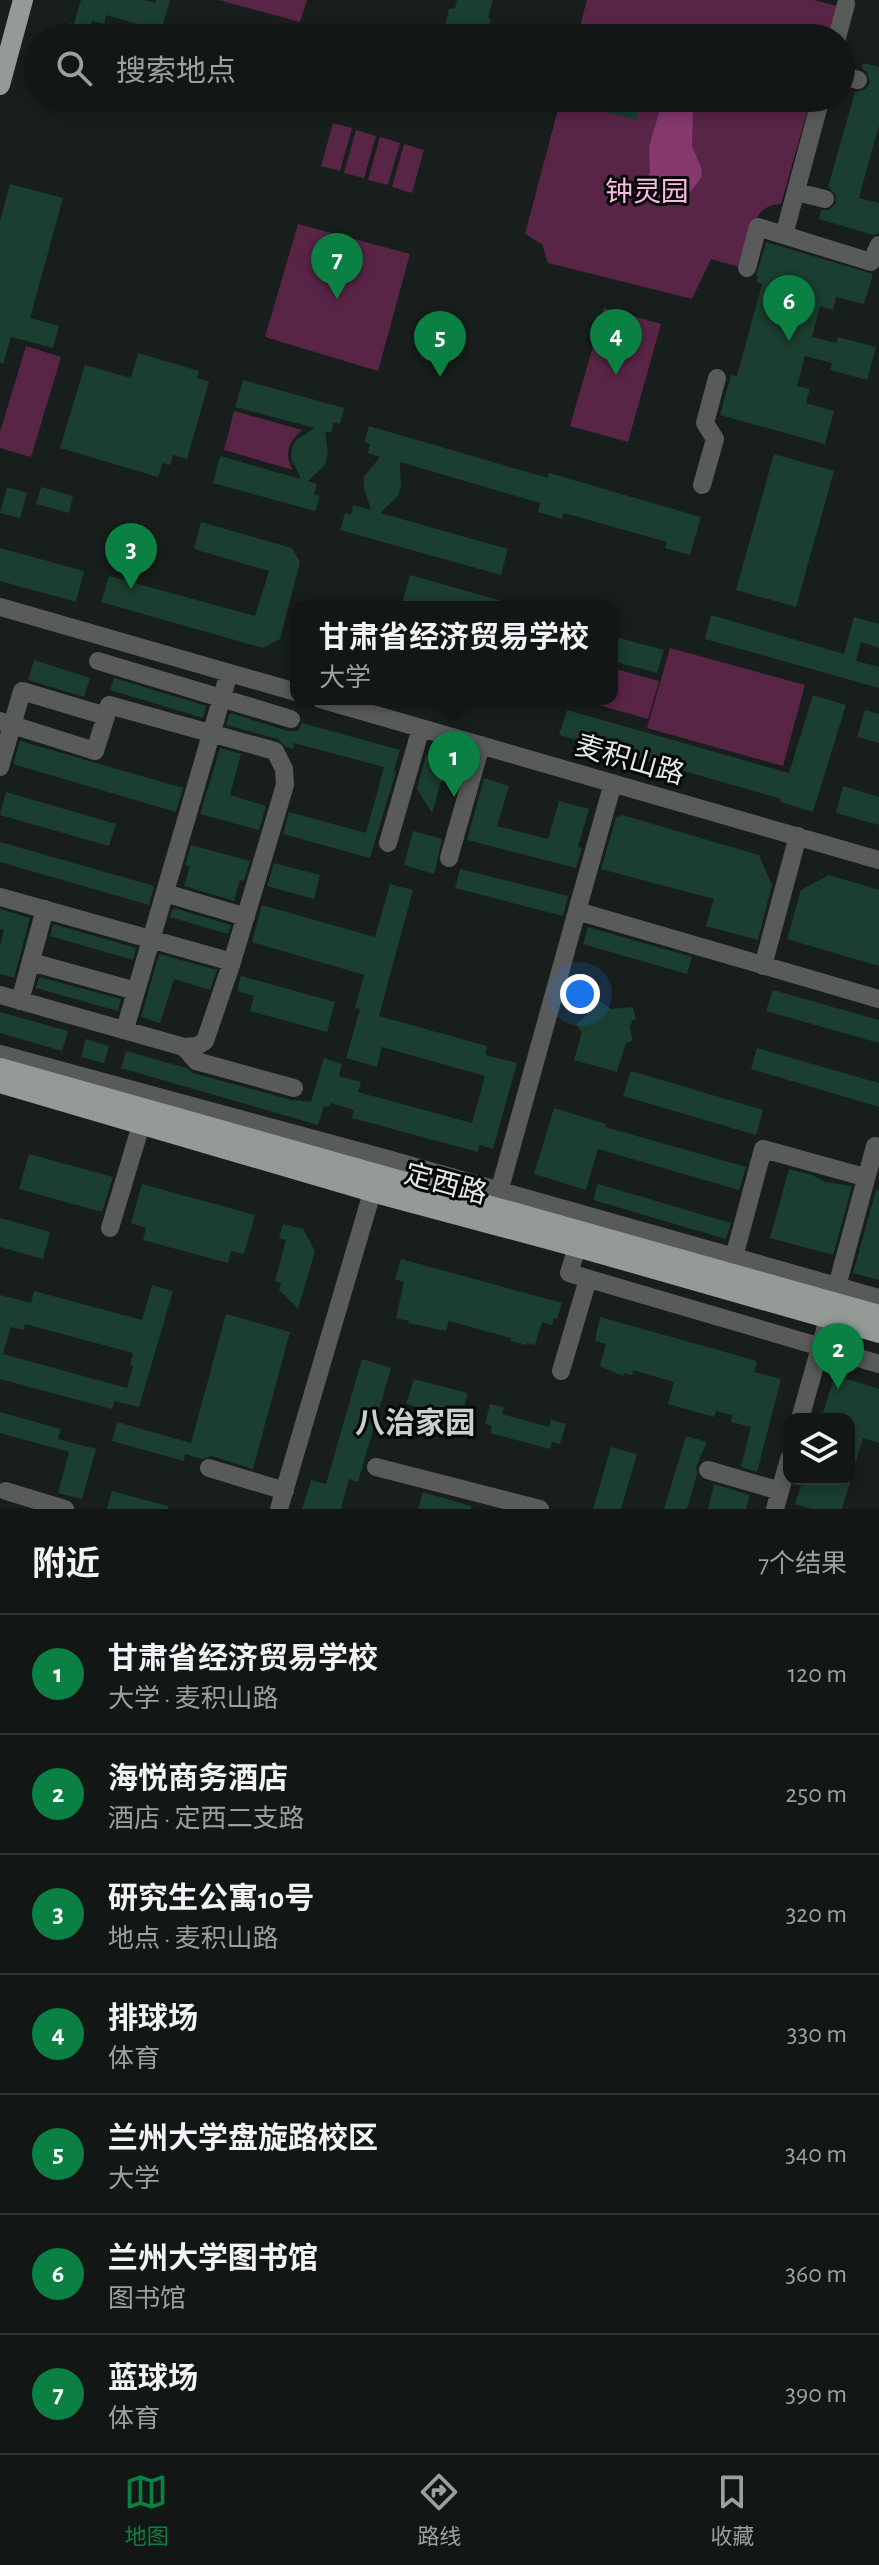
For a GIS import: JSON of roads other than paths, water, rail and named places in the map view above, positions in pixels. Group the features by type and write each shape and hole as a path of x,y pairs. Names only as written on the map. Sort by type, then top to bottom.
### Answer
{"main road":[{"path":"0,85 23,0"},
{"name":"定西路","path":"0,1068 378,1174 577,1247 832,1302 879,1333"},
{"name":"定西路","path":"0,1083 141,1125 497,1198 879,1315"}],"street":[{"path":"841,24 846,4"},
{"path":"784,235 817,112"},
{"path":"796,192 825,199"},
{"path":"747,268 758,227 871,262 879,245"},
{"path":"702,485 715,439 705,423 717,378"},
{"path":"0,607 290,690"},
{"path":"98,661 291,719"},
{"path":"125,1029 229,673"},
{"path":"0,767 6,722 22,691 106,716"},
{"path":"0,995 184,1047 197,1046 205,1041 285,785 284,769 275,751 109,705 95,751 6,722"},
{"name":"麦积山路","path":"341,705 879,860"},
{"path":"388,843 421,728"},
{"path":"449,858 481,745"},
{"path":"613,783 497,1198 734,1257 832,1302 879,1298"},
{"path":"763,966 798,836"},
{"path":"165,893 246,917"},
{"path":"0,897 232,962"},
{"path":"20,1001 45,909"},
{"path":"577,911 879,999"},
{"path":"31,962 136,991"},
{"path":"184,1047 196,1061 294,1088"},
{"path":"0,1054 378,1174 282,1500 209,1468"},
{"path":"110,1228 141,1125"},
{"path":"802,1413 875,1146"},
{"path":"734,1257 763,1149 857,1175"},
{"path":"577,1247 569,1273 879,1364"},
{"path":"561,1371 588,1279"},
{"path":"376,1467 540,1509"},
{"path":"708,1470 778,1500"},
{"path":"6,1491 65,1509"}],"place":[{"name":"蓝球场","path":"337,299"},
{"name":"兰州大学图书馆","path":"789,341"},
{"name":"排球场","path":"616,375"},
{"name":"兰州大学盘旋路校区","path":"440,377"},
{"name":"研究生公寓10号","path":"131,589"},
{"name":"甘肃省经济贸易学校","path":"454,797"},
{"name":"海悦商务酒店","path":"838,1389"}],"district":[{"name":"八治家园","path":"415,1423"}],"park label":[{"name":"钟灵园","path":"647,191"}]}
